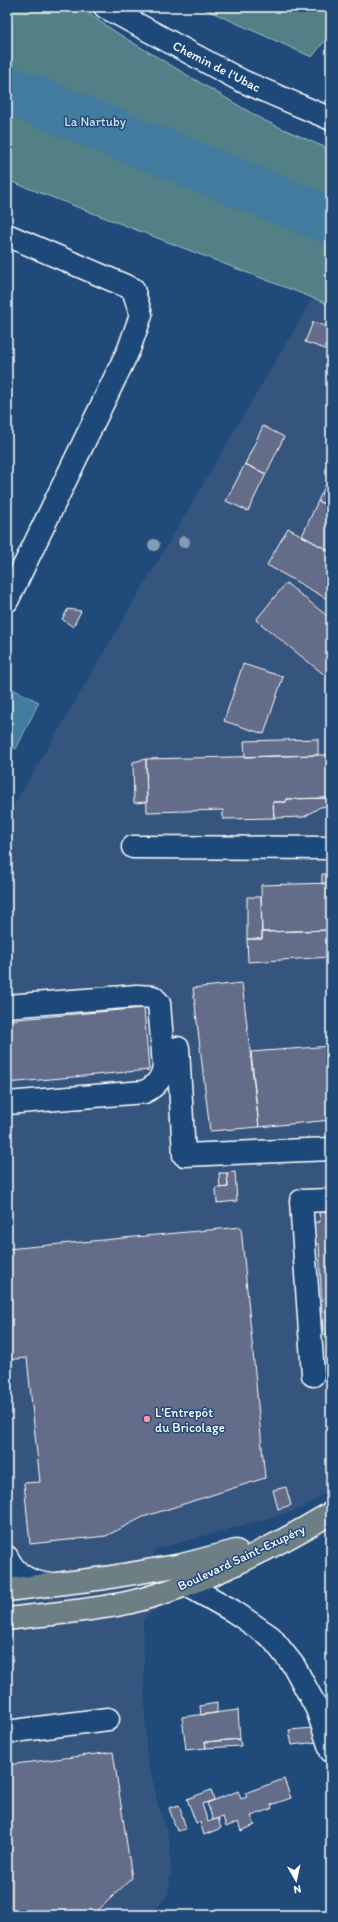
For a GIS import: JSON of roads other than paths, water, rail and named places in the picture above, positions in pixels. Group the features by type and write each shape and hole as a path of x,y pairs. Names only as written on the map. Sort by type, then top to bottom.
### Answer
{"main road":[{"name":"Boulevard Saint-Exupéry","path":"7,1618 112,1606 187,1585 298,1532 331,1513"},
{"path":"9,1592 182,1565 237,1551 298,1532"}],"street":[{"name":"Chemin de l'Ubac","path":"105,7 242,81 331,119"},
{"path":"7,235 133,289 141,315 129,350 7,601"},
{"path":"133,847 331,848"},
{"path":"7,1006 136,996 153,997 159,1003 164,1066 163,1072 156,1084 144,1092 7,1103"},
{"path":"178,1048 184,1155 331,1149"},
{"path":"313,1375 301,1201 331,1200"},
{"path":"8,1560 17,1573 32,1582 50,1585"},
{"path":"8,1560 9,1592"},
{"path":"187,1585 233,1611 271,1637 294,1666 317,1709 331,1751"},
{"path":"7,1732 108,1719"}],"waterway":[{"name":"La Nartuby","path":"7,89 331,221"}],"place":[{"name":"L'Entrepôt du Bricolage","path":"147,1419"}]}
